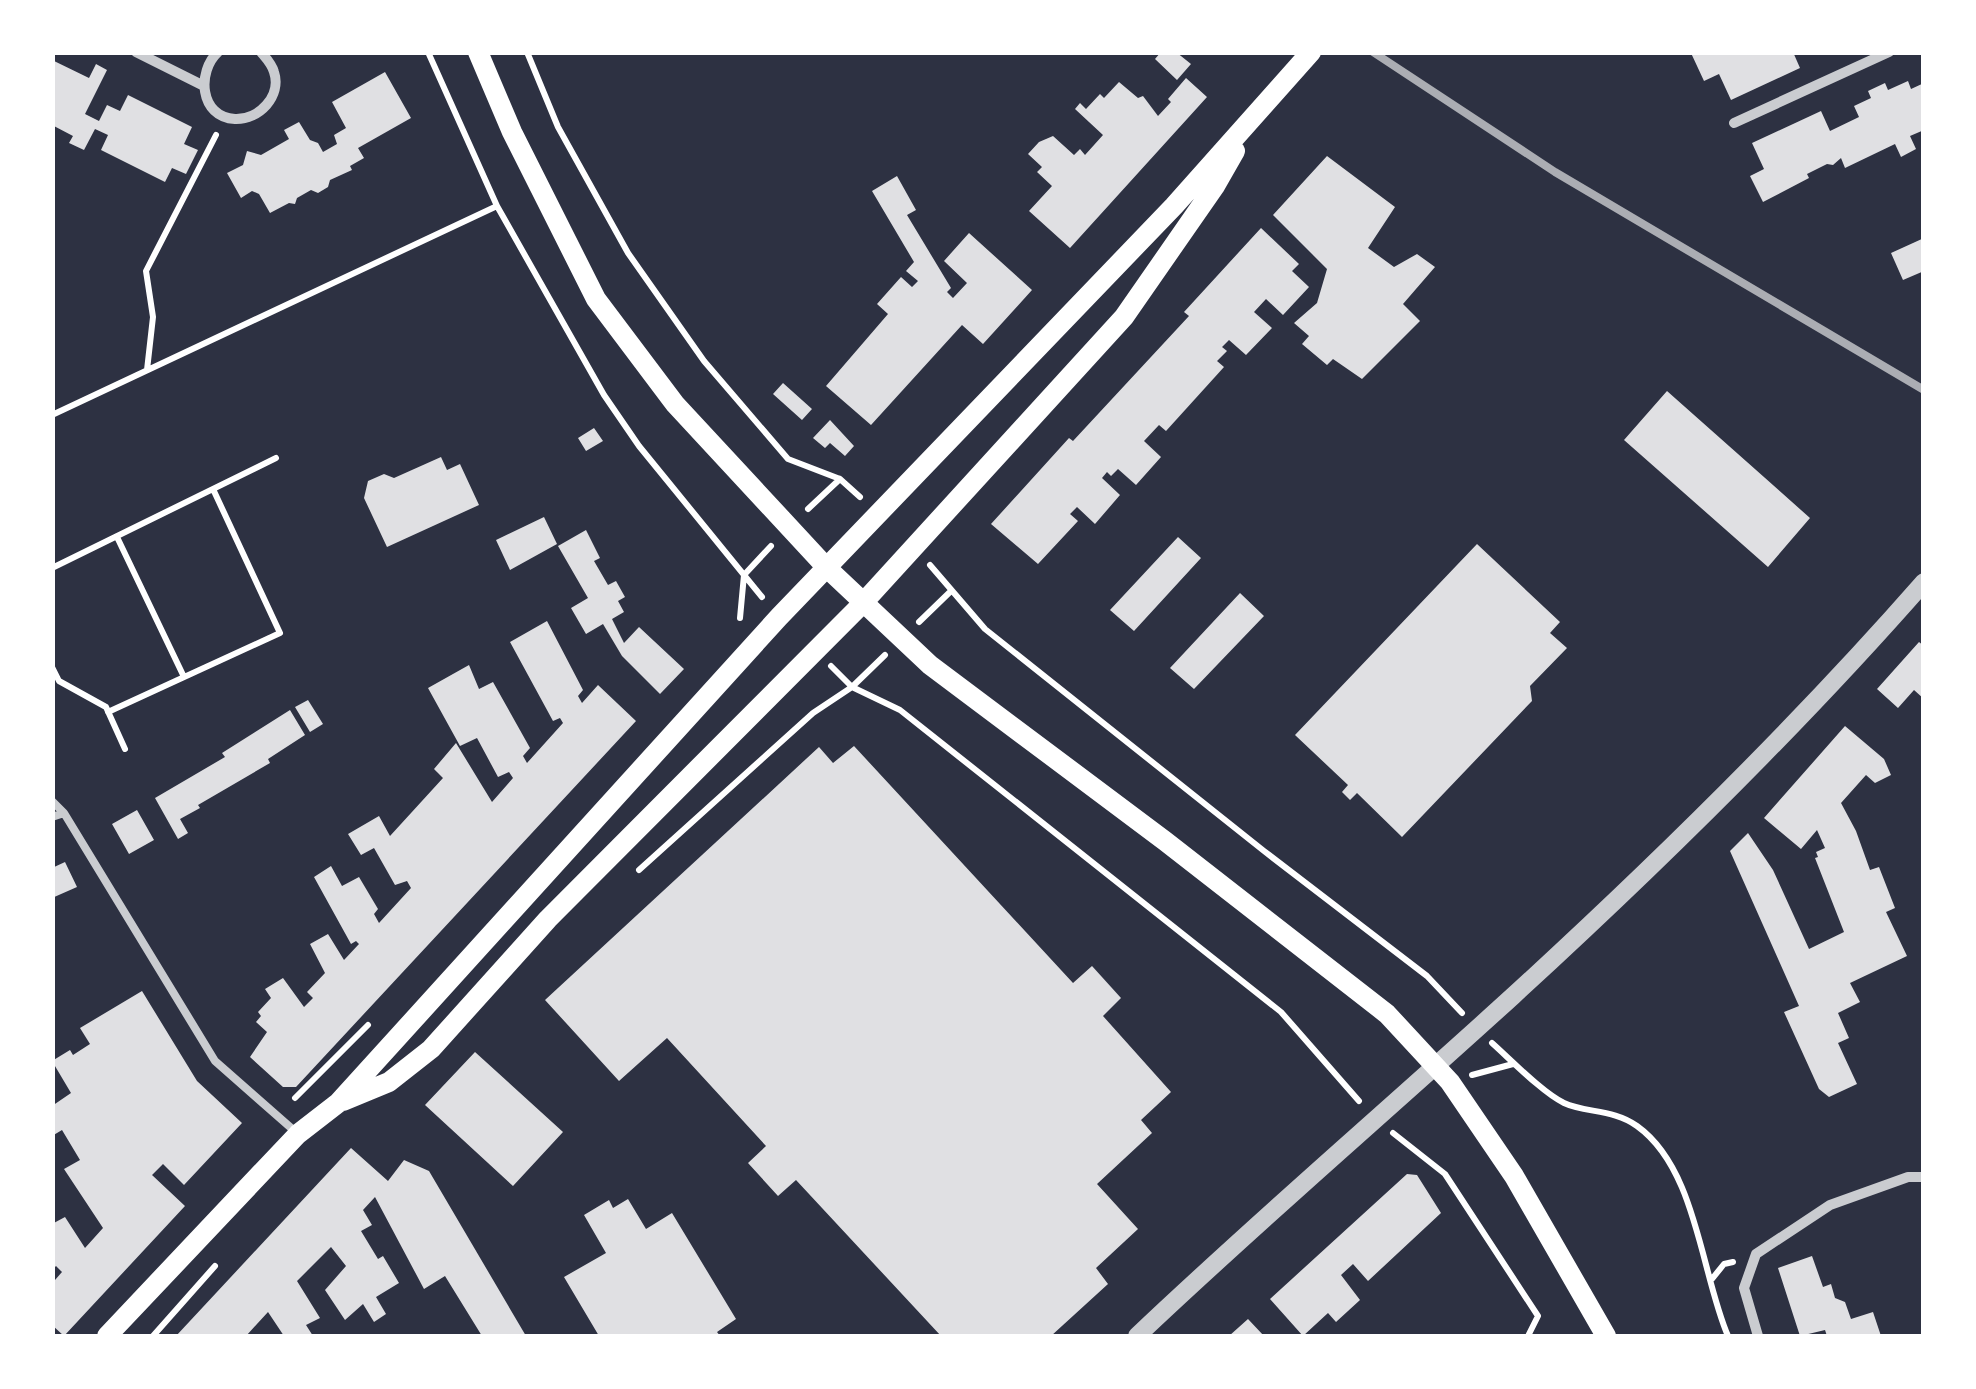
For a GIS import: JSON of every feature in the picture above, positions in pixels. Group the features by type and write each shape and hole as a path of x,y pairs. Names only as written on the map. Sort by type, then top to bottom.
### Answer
{"main road":[{"path":"478,52 512,132 596,299 676,404 862,604 930,665 1166,841 1386,1014 1435,1064 1514,1176 1606,1336"},
{"path":"108,1336 298,1134 338,1103 779,617 1174,206 1311,52"},
{"path":"338,1103 389,1082 431,1049 548,919 862,604 1124,318 1215,186 1252,118"}],"street":[{"path":"136,52 202,85"},
{"path":"218,52 208,62 202,85 210,104 226,116 254,116 272,100 276,86 274,68 261,52"},
{"path":"1734,123 1889,52"},
{"path":"1136,1336 1476,1029 1782,737 1924,582"},
{"path":"1758,1336 1744,1288 1756,1254 1830,1205 1908,1177 1924,1177"}],"lane":[{"path":"52,800 64,812 215,1060 298,1134"},
{"path":"52,817 64,812"}],"path":[{"path":"428,52 497,206 604,395 639,446 779,617"},
{"path":"527,52 558,127 628,253 704,360 788,459 840,479 744,575"},
{"path":"147,370 153,318 146,271 226,116"},
{"path":"52,415 497,206"},
{"path":"52,568 276,458"},
{"path":"108,712 280,632 213,489"},
{"path":"117,536 184,677"},
{"path":"950,590 985,629 1427,976 1476,1029 1564,1103 1601,1110 1637,1125 1662,1152 1683,1190 1728,1336"},
{"path":"816,651 852,687 900,710 1281,1012 1375,1119 1445,1174 1538,1316 1528,1336"},
{"path":"52,667 59,681 106,708 124,750"}],"building":[{"path":"1161,52 1176,52 1191,64 1177,80 1155,59"},
{"path":"1793,52 1800,68 1731,100 1719,74 1704,81 1691,53"},
{"path":"52,60 89,78 96,64 107,70 85,114 99,121 107,105 120,111 128,95 192,127 184,144 198,150 186,174 172,168 165,182 101,150 108,135 95,129 84,150 69,143 73,136 52,125"},
{"path":"385,72 411,118 358,148 364,158 350,166 352,170 330,180 328,187 318,193 311,190 297,198 295,204 270,213 259,194 252,191 241,198 227,173 243,165 247,151 261,155 289,139 284,130 299,122 323,152 337,144 334,135 346,128 332,102"},
{"path":"1186,78 1207,97 1070,248 1029,211 1052,186 1037,172 1042,167 1028,154 1039,142 1053,136 1074,155 1080,149 1085,155 1103,135 1075,109 1080,103 1086,109 1119,82 1138,98 1143,96 1158,116"},
{"path":"1908,81 1911,89 1924,83 1924,130 1910,136 1916,149 1901,157 1895,144 1845,168 1841,158 1763,202 1750,176 1764,169 1752,143 1821,111 1830,131 1859,117 1854,106 1871,98 1868,91 1885,83 1888,90"},
{"path":"1327,156 1395,207 1368,248 1394,267 1417,254 1435,267 1403,304 1420,321 1362,379 1333,359 1327,365 1302,344 1309,336 1294,323 1317,303 1327,269 1273,215"},
{"path":"897,176 916,210 907,215 951,288 947,292 953,298 967,283 944,261 969,233 1032,290 983,344 962,325 871,425 826,386 888,314 877,304 901,277 912,287 918,281 906,271 914,262 872,191"},
{"path":"1261,228 1299,264 1292,271 1309,287 1283,315 1266,299 1254,312 1272,328 1246,355 1229,340 1222,347 1227,351 1217,361 1224,367 1166,431 1159,425 1144,441 1161,457 1136,485 1118,469 1111,476 1107,472 1102,478 1120,495 1095,524 1077,507 1070,514 1078,521 1038,564 991,524 1189,316 1184,312"},
{"path":"1924,238 1924,271 1903,280 1891,253"},
{"path":"783,383 812,409 802,420 773,394"},
{"path":"1667,391 1810,518 1768,567 1624,440"},
{"path":"830,420 854,446 845,456 830,443 825,448 813,438"},
{"path":"594,428 603,441 586,451 578,438"},
{"path":"441,457 447,470 460,464 479,505 387,547 364,498 368,481 384,474 394,478"},
{"path":"544,517 557,544 510,570 496,540"},
{"path":"586,530 600,558 594,561 608,585 616,581 625,597 618,601 624,612 612,619 624,643 639,627 684,669 660,694 622,656 603,624 586,634 571,608 588,598 558,546"},
{"path":"1178,537 1201,558 1134,631 1110,610"},
{"path":"1477,544 1560,622 1550,633 1567,648 1530,686 1532,701 1402,837 1357,793 1350,800 1342,792 1348,785 1295,735"},
{"path":"1240,593 1264,616 1194,689 1170,668"},
{"path":"547,621 583,690 578,696 582,703 598,685 636,721 296,1087 283,1087 250,1057 267,1032 256,1022 261,1016 258,1012 271,998 265,989 283,978 304,1007 313,998 307,992 325,973 310,944 328,934 344,960 359,944 351,944 314,877 331,866 342,886 359,877 378,909 374,914 379,923 411,888 407,881 395,885 374,848 361,855 348,834 379,816 390,836 443,778 434,769 456,743 492,802 513,778 509,772 498,777 477,738 460,746 428,688 469,665 479,689 493,682 530,748 523,756 527,763 563,723 560,718 553,721 510,642"},
{"path":"1919,642 1924,646 1924,699 1914,690 1898,708 1877,689"},
{"path":"308,700 323,724 310,732 295,707"},
{"path":"290,710 305,735 268,759 270,763 180,819 188,833 178,839 155,798 225,757 222,753"},
{"path":"1845,726 1884,759 1891,775 1875,783 1866,775 1841,803 1870,870 1879,867 1895,908 1886,912 1907,956 1850,983 1860,1002 1838,1013 1849,1038 1838,1043 1857,1084 1829,1097 1819,1089 1784,1012 1799,1006 1730,851 1748,833 1773,870 1809,949 1844,932 1815,858 1816,852 1825,848 1817,830 1801,849 1764,818"},
{"path":"854,746 1073,983 1092,966 1121,998 1103,1016 1171,1092 1141,1120 1152,1133 1097,1184 1138,1229 1096,1268 1108,1284 1051,1336 941,1336 796,1180 778,1196 748,1163 766,1146 667,1038 619,1081 545,1000 819,747 833,763"},
{"path":"137,810 154,840 129,854 112,824"},
{"path":"65,862 77,887 52,898 52,868"},
{"path":"142,991 197,1081 242,1123 184,1185 163,1164 152,1175 185,1206 64,1336 52,1325 52,1278 55,1280 62,1272 56,1266 52,1270 52,1224 65,1217 85,1248 103,1228 64,1169 80,1160 62,1130 52,1136 52,1106 71,1093 52,1061 70,1050 73,1055 90,1044 80,1028"},
{"path":"475,1052 563,1132 513,1186 425,1105"},
{"path":"351,1148 388,1181 404,1160 429,1171 526,1336 482,1336 445,1276 424,1289 375,1197 363,1210 372,1225 361,1231 378,1259 383,1256 399,1283 376,1297 386,1314 374,1322 363,1304 345,1320 325,1290 346,1266 331,1247 297,1281 320,1318 306,1325 313,1336 284,1336 268,1312 246,1336 176,1336"},
{"path":"1407,1174 1417,1175 1441,1213 1368,1281 1353,1264 1341,1275 1360,1300 1336,1322 1328,1313 1303,1336 1270,1299"},
{"path":"628,1199 646,1229 672,1213 736,1319 717,1332 720,1336 599,1336 564,1277 606,1253 584,1215 609,1200 613,1208"},
{"path":"1812,1256 1823,1287 1831,1284 1835,1298 1845,1302 1851,1319 1873,1312 1881,1336 1827,1336 1825,1330 1800,1336 1778,1268"},
{"path":"1248,1319 1264,1336 1229,1336"}],"railway":[{"path":"1373,52 1555,172 1924,390"}]}
